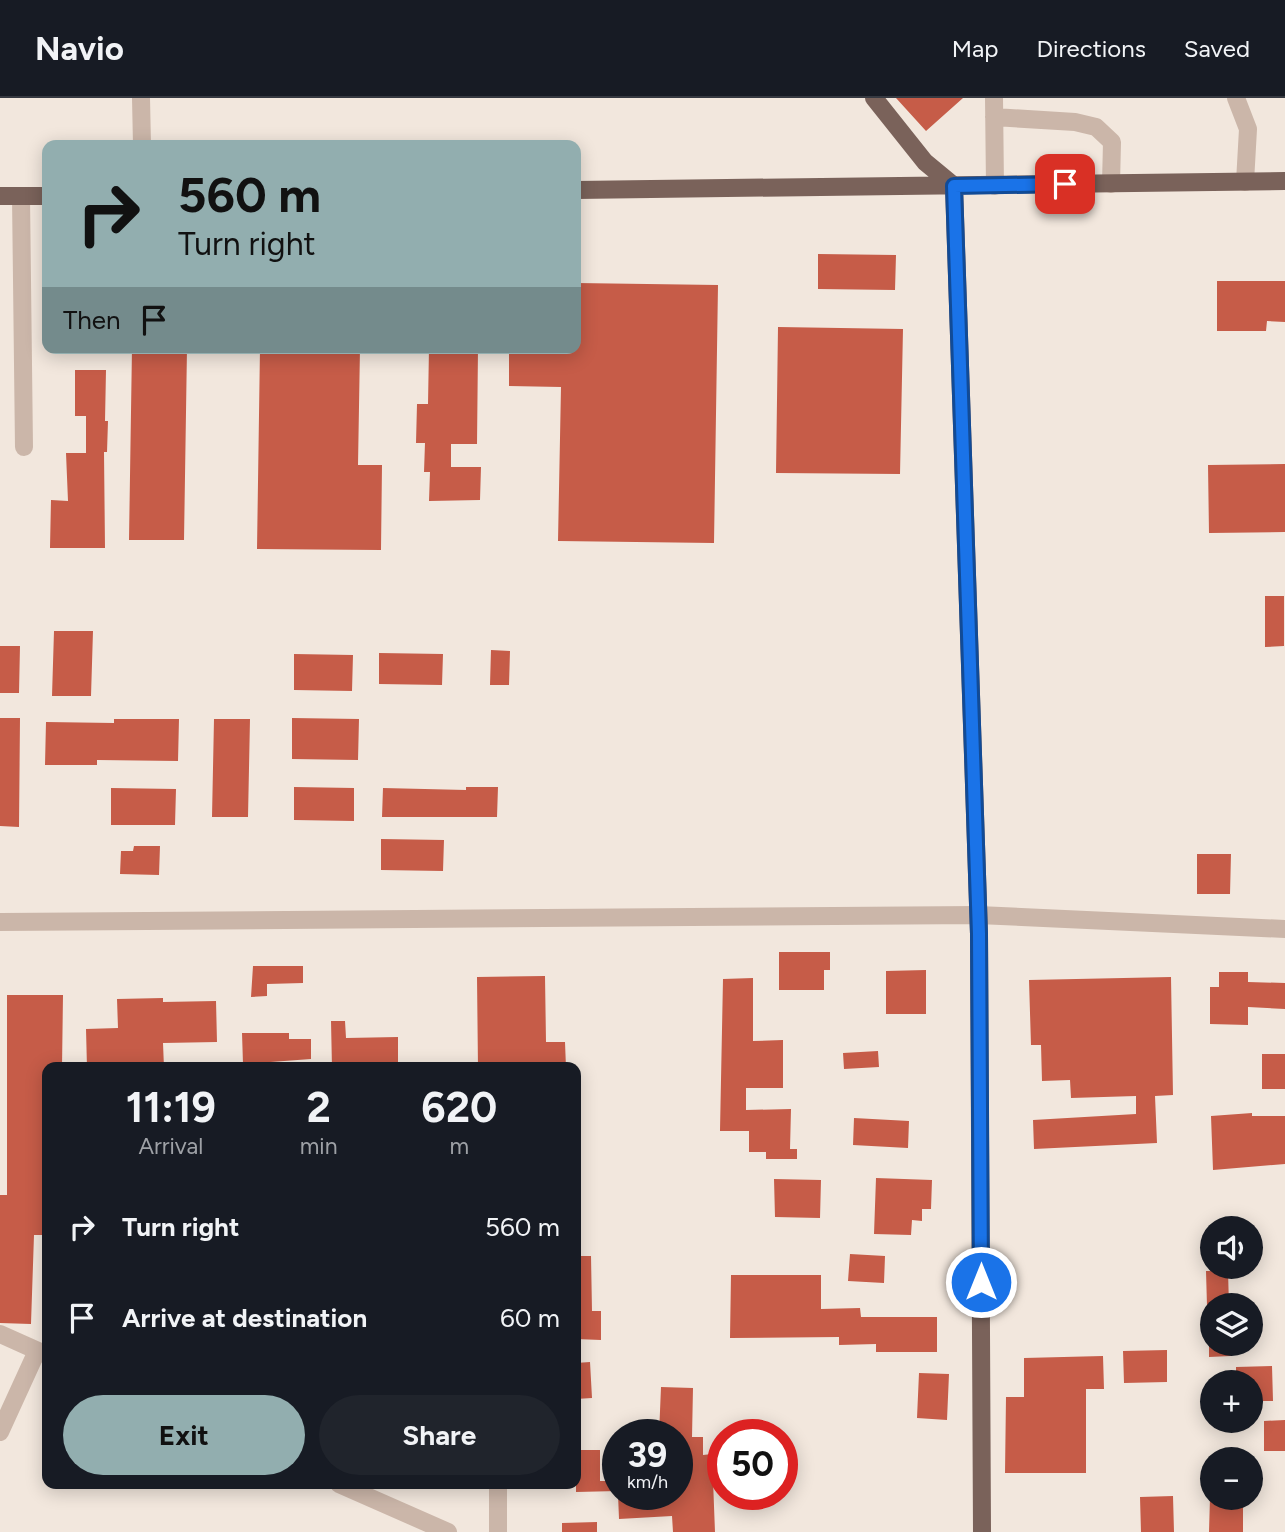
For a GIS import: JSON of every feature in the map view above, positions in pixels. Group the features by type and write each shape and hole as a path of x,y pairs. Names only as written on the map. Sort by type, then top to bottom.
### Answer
{"main road":[{"path":"874,98 925,162 954,186 978,915 982,1532"},
{"path":"581,190 1285,181"},
{"path":"0,196 42,195"}],"street":[{"path":"141,98 142,140"},
{"path":"994,98 995,186"},
{"path":"1236,98 1248,129 1245,182"},
{"path":"994,117 1075,122 1096,127 1112,142 1111,184"},
{"path":"21,196 24,447"},
{"path":"0,922 978,915 1285,929"},
{"path":"0,1334 42,1353 0,1432"},
{"path":"350,1489 448,1532"},
{"path":"498,1489 498,1532"}],"building":[{"path":"896,98 963,98 926,131"},
{"path":"818,254 896,255 895,290 818,289"},
{"path":"1217,281 1285,281 1285,322 1267,321 1266,331 1217,331"},
{"path":"581,283 718,285 714,543 558,541 561,387 509,386 509,354 581,354"},
{"path":"778,327 903,329 900,474 776,473"},
{"path":"132,354 187,354 184,540 129,540"},
{"path":"260,354 360,354 358,465 382,465 381,550 257,549"},
{"path":"429,354 478,354 477,444 451,444 451,467 481,467 480,500 429,501 430,472 424,472 425,443 416,443 417,404 428,404"},
{"path":"75,370 106,370 105,421 108,421 107,452 104,452 105,548 50,548 51,500 68,501 66,453 86,453 86,416 75,416"},
{"path":"1285,464 1285,532 1209,533 1208,465"},
{"path":"1265,596 1284,596 1284,646 1265,647"},
{"path":"54,631 93,631 91,696 52,696"},
{"path":"0,646 20,646 19,693 0,693"},
{"path":"491,650 510,651 509,685 490,685"},
{"path":"379,653 443,654 442,685 379,684"},
{"path":"294,654 353,655 352,691 294,690"},
{"path":"0,718 20,718 19,827 0,826"},
{"path":"292,718 359,719 358,760 292,759"},
{"path":"114,719 179,719 178,761 97,760 97,765 45,765 46,722 114,723"},
{"path":"214,719 250,719 248,817 212,817"},
{"path":"294,787 354,788 354,821 294,820"},
{"path":"466,787 498,787 497,817 382,817 383,788 466,790"},
{"path":"111,788 176,789 175,825 111,825"},
{"path":"381,839 444,840 443,871 381,870"},
{"path":"134,846 160,846 159,875 120,874 121,851 133,851"},
{"path":"1197,854 1231,854 1230,894 1197,894"},
{"path":"779,952 830,952 830,970 824,970 824,990 779,990"},
{"path":"253,966 303,966 303,983 267,984 267,996 251,997"},
{"path":"926,970 926,1014 886,1014 886,971"},
{"path":"1219,972 1248,972 1248,982 1285,983 1285,1009 1248,1007 1248,1025 1210,1024 1210,987 1219,987"},
{"path":"545,976 546,1042 565,1042 566,1062 478,1062 477,977"},
{"path":"1171,977 1173,1095 1155,1096 1157,1143 1034,1149 1033,1120 1136,1114 1136,1096 1071,1098 1070,1080 1042,1081 1041,1045 1031,1045 1029,980"},
{"path":"753,978 753,1041 783,1040 783,1088 746,1088 746,1110 791,1109 790,1149 797,1149 797,1159 766,1159 766,1152 749,1152 749,1131 720,1131 723,979"},
{"path":"7,995 63,995 62,1062 42,1062 42,1235 34,1235 31,1324 0,1323 0,1195 7,1195"},
{"path":"117,999 216,1001 217,1042 163,1043 164,1062 87,1062 86,1029 118,1028"},
{"path":"331,1021 345,1021 346,1038 398,1037 398,1062 332,1062"},
{"path":"242,1033 289,1033 289,1039 311,1039 311,1059 243,1062"},
{"path":"878,1051 879,1067 844,1069 843,1053"},
{"path":"1262,1054 1285,1054 1285,1089 1262,1089"},
{"path":"1252,1113 1252,1116 1285,1116 1285,1164 1213,1170 1211,1116"},
{"path":"854,1118 909,1121 908,1148 853,1145"},
{"path":"876,1178 932,1180 931,1209 922,1209 922,1221 912,1220 911,1235 874,1234"},
{"path":"774,1179 821,1180 820,1218 775,1217"},
{"path":"850,1254 885,1256 884,1283 848,1281"},
{"path":"581,1256 591,1256 592,1311 601,1311 601,1340 581,1339"},
{"path":"731,1275 821,1275 821,1309 860,1308 861,1317 937,1317 937,1352 876,1352 876,1344 839,1345 839,1337 730,1338"},
{"path":"1206,1279 1228,1279 1229,1293 1207,1293"},
{"path":"1167,1350 1167,1382 1124,1383 1123,1351"},
{"path":"1103,1356 1104,1389 1086,1389 1086,1473 1005,1473 1006,1397 1024,1397 1024,1358"},
{"path":"590,1362 592,1398 581,1399 581,1363"},
{"path":"1272,1366 1273,1401 1263,1401 1263,1370 1236,1370 1236,1367"},
{"path":"919,1373 949,1374 947,1420 917,1418"},
{"path":"661,1387 693,1388 692,1419 660,1419"},
{"path":"1285,1420 1285,1451 1264,1451 1264,1421"},
{"path":"693,1437 703,1437 703,1455 707,1455 707,1510 714,1510 715,1532 673,1532 672,1516 619,1519 619,1510 693,1510"},
{"path":"581,1450 600,1450 602,1491 576,1492 576,1489 581,1489"},
{"path":"1173,1496 1174,1532 1141,1532 1140,1497"},
{"path":"1210,1510 1243,1510 1243,1532 1209,1532"},
{"path":"597,1522 597,1532 562,1532 562,1523"}],"route":[{"path":"981,1282 979,934 954,186 1065,184"}]}
